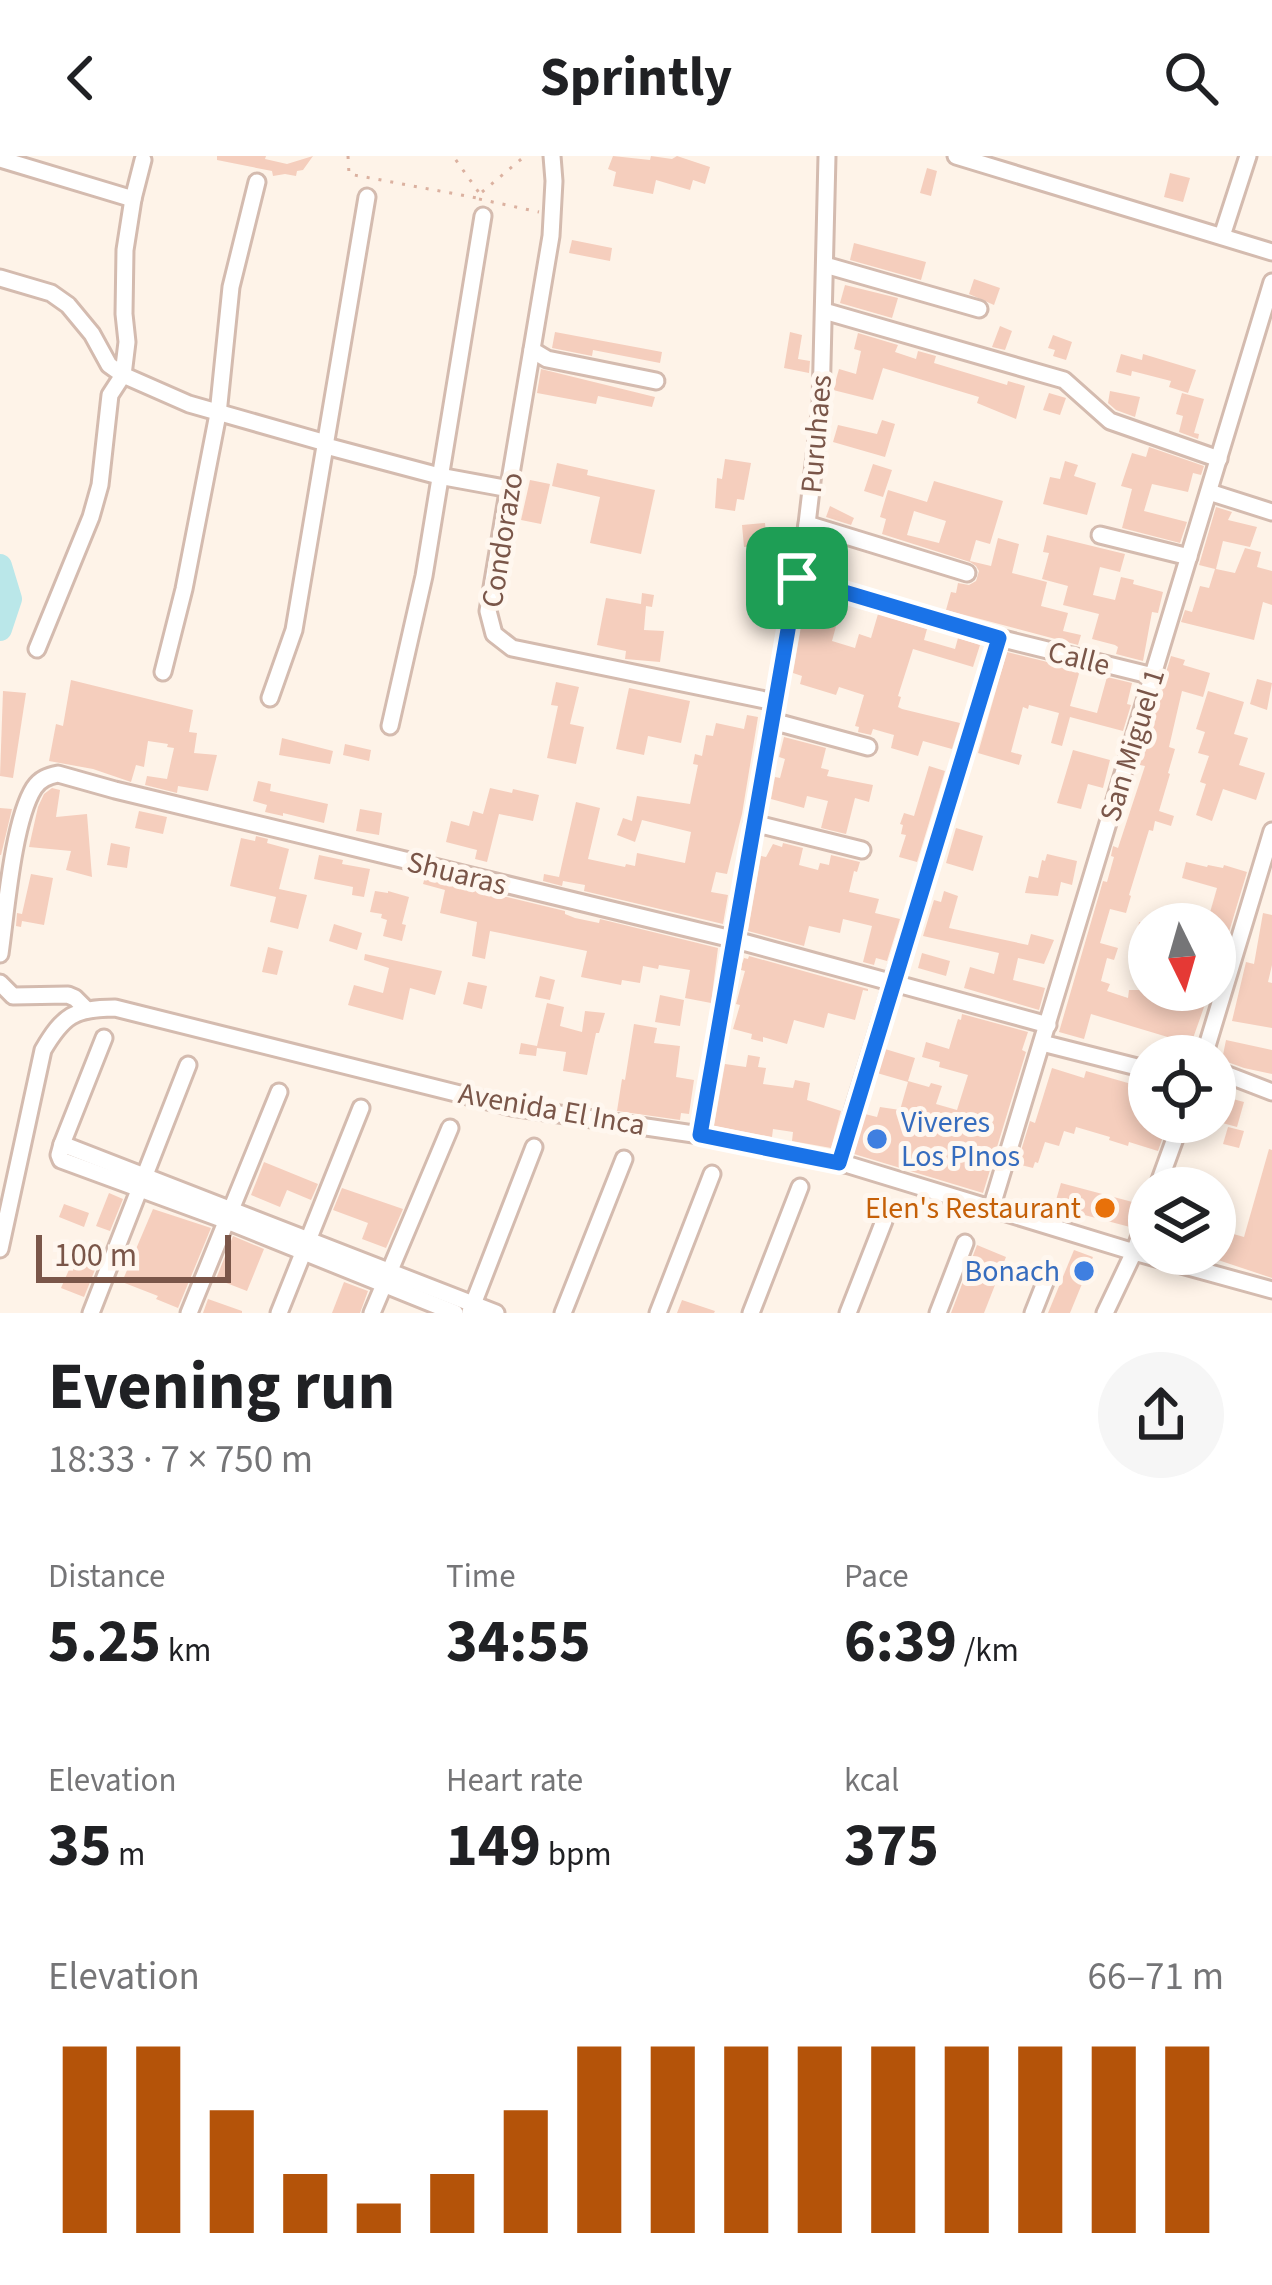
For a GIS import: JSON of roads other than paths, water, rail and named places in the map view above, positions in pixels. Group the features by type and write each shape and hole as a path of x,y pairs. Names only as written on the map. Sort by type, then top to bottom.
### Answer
{"street":[{"name":"Condorazo","path":"552,156 553,215 488,611 494,634 512,648 775,702"},
{"name":"Puruhaes","path":"700,1135 807,524 821,406 827,156"},
{"path":"956,156 1272,252"},
{"path":"1222,236 1248,156"},
{"path":"0,159 133,199"},
{"path":"37,650 100,485 110,395 123,375 128,342 125,250 143,160"},
{"path":"164,672 218,414 231,287 257,182"},
{"path":"270,698 294,630 367,197"},
{"path":"390,727 424,576 483,216"},
{"path":"825,265 980,309"},
{"path":"0,278 50,293 68,305 109,365 123,375 218,414 326,442 326,446"},
{"name":"San Miguel 1","path":"992,1209 1272,282"},
{"path":"824,311 1064,380 1110,421 1219,459"},
{"path":"532,350 547,359 656,381"},
{"path":"326,446 510,489"},
{"path":"1209,492 1272,512"},
{"path":"807,524 967,573"},
{"path":"1100,536 1189,557"},
{"name":"Calle","path":"797,578 999,638 1153,676"},
{"path":"839,1163 999,638"},
{"path":"772,721 868,747"},
{"name":"Shuaras","path":"0,953 9,842 34,788 48,776 67,775 732,939 1048,1025"},
{"path":"753,823 862,850"},
{"path":"1210,1035 1272,830"},
{"name":"Avenida El Inca","path":"0,983 13,996 68,995 87,1010 115,1008 512,1107 700,1135 839,1163 1128,1250"},
{"path":"0,1249 44,1050 71,1014 87,1010"},
{"path":"104,1038 62,1144 143,1183 386,1278 496,1313"},
{"path":"1042,1043 1128,1065"},
{"path":"91,1313 188,1065"},
{"path":"1236,1078 1272,1093"},
{"path":"189,1313 280,1092"},
{"path":"279,1313 362,1108"},
{"path":"372,1313 450,1128"},
{"path":"471,1308 534,1147"},
{"path":"563,1313 624,1160"},
{"path":"658,1313 712,1174"},
{"path":"751,1313 800,1187"},
{"path":"848,1313 884,1221"},
{"path":"938,1313 965,1243"},
{"path":"1106,1313 1128,1265"},
{"path":"1033,1313 1048,1275"},
{"name":"Avenida El Inca","path":"1218,1275 1272,1290"},
{"path":"386,1278 455,1313"}],"waterway":[{"path":"0,566 10,599 0,629"}],"place":[{"name":"Viveres Los PInos","path":"877,1139"},
{"name":"Elen's Restaurant","path":"1105,1208"},
{"name":"Bonach","path":"1084,1271"}]}
